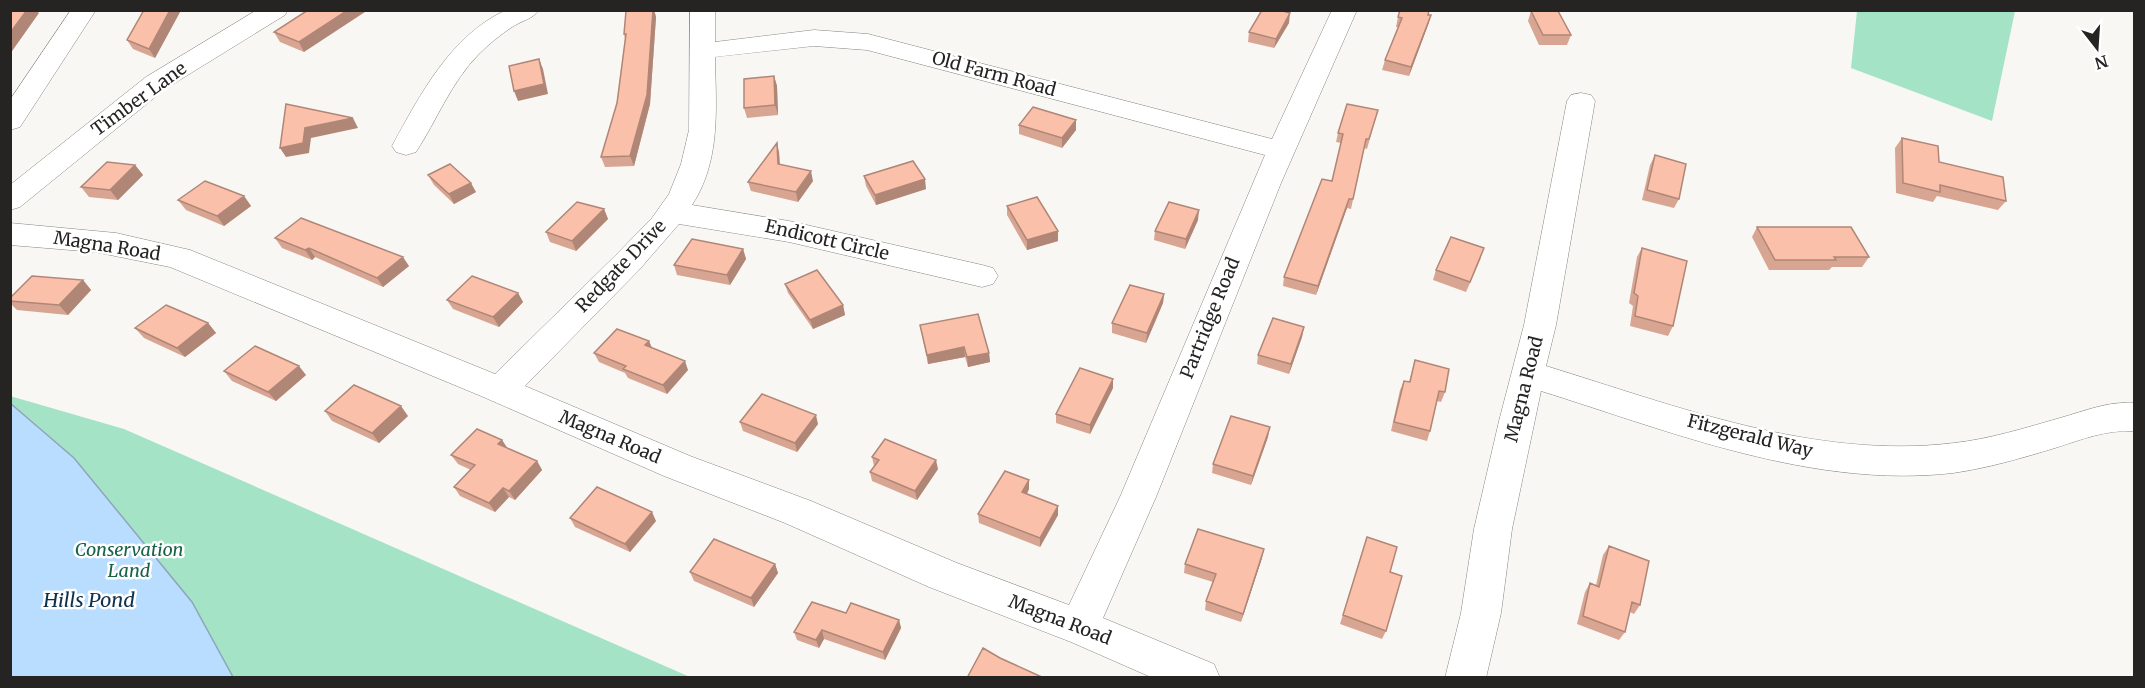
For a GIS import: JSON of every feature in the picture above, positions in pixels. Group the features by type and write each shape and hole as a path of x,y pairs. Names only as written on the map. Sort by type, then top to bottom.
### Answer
{"street":[{"path":"10,121 84,10"},
{"name":"Timber Lane","path":"10,200 57,165 140,94 276,10"},
{"path":"406,146 446,75 468,48 491,29 527,10"},
{"name":"Redgate Drive","path":"500,390 663,225 682,196 695,164 703,130 702,10"},
{"name":"Partridge Road","path":"1079,626 1138,497 1280,150 1345,10"},
{"name":"Old Farm Road","path":"702,51 814,38 868,42 1280,150"},
{"name":"Magna Road","path":"1465,678 1480,613 1493,529 1516,421 1540,325 1581,101"},
{"name":"Endicott Circle","path":"671,213 728,219 821,237 982,276"},
{"name":"Magna Road","path":"10,234 138,246 179,258 500,390 677,466 798,512 943,575 1079,626 1200,678"},
{"name":"Fitzgerald Way","path":"1529,374 1751,441 1827,455 1895,460 1952,458 2004,448 2125,417"}],"green space":[{"path":"1857,11 2015,11 1992,121 1851,68"},
{"name":"Conservation Land","path":"10,396 124,429 690,677 11,677"}],"water":[{"name":"Hills Pond","path":"10,403 74,458 192,602 233,677 11,677"}],"building":[{"path":"10,10 27,10 10,33"},
{"path":"144,10 170,10 149,49 127,40"},
{"path":"308,10 348,10 299,42 274,32"},
{"path":"653,10 647,95 630,156 601,157 617,103 626,34 624,34 626,11"},
{"path":"1262,10 1279,10 1290,13 1276,39 1249,32"},
{"path":"1400,10 1429,10 1428,15 1431,15 1411,67 1385,60 1402,18 1398,17"},
{"path":"1531,11 1558,11 1571,35 1543,35"},
{"path":"539,59 544,84 514,91 509,66"},
{"path":"774,76 775,105 744,108 744,79"},
{"path":"286,104 353,118 305,128 303,143 280,148"},
{"path":"1347,104 1378,110 1369,139 1366,139 1353,199 1349,199 1318,286 1284,277 1322,179 1332,181 1343,134 1338,133"},
{"path":"1033,107 1076,120 1062,138 1019,125"},
{"path":"1902,138 1938,146 1939,162 2003,177 2006,201 1940,185 1940,192 1903,183"},
{"path":"777,143 778,164 811,171 796,192 748,182"},
{"path":"1655,155 1686,164 1679,199 1647,190"},
{"path":"913,161 925,179 875,195 864,176"},
{"path":"107,162 135,165 110,190 81,187"},
{"path":"450,164 471,183 449,194 428,175"},
{"path":"205,181 244,196 217,216 178,200"},
{"path":"1037,197 1058,231 1027,240 1007,206"},
{"path":"577,202 604,209 572,241 546,232"},
{"path":"1169,202 1199,210 1186,239 1155,231"},
{"path":"301,218 403,257 377,278 309,248 305,250 275,238"},
{"path":"1757,227 1851,227 1869,257 1834,257 1836,260 1775,260"},
{"path":"1451,237 1484,248 1470,282 1436,270"},
{"path":"692,239 743,249 727,275 674,265"},
{"path":"1642,248 1687,261 1673,326 1635,316 1638,296 1634,293"},
{"path":"817,270 843,305 810,320 785,284"},
{"path":"32,276 83,280 59,305 10,301 10,298"},
{"path":"472,276 518,293 493,317 447,300"},
{"path":"1130,285 1164,294 1147,333 1112,323"},
{"path":"166,305 208,323 177,348 135,328"},
{"path":"978,314 989,353 967,357 964,347 927,355 920,325"},
{"path":"1273,318 1304,327 1291,364 1258,355"},
{"path":"617,329 649,341 645,345 685,361 663,385 623,369 626,366 594,353"},
{"path":"255,346 299,366 268,392 224,371"},
{"path":"1415,360 1449,369 1445,392 1439,391 1430,431 1394,422 1404,381 1410,382"},
{"path":"1080,368 1113,379 1090,425 1056,414"},
{"path":"354,385 401,406 372,433 325,411"},
{"path":"762,394 816,415 795,443 740,422"},
{"path":"1231,416 1270,427 1253,476 1213,464"},
{"path":"477,429 502,440 498,444 537,461 509,491 503,488 489,503 454,487 475,465 451,455"},
{"path":"885,439 936,460 915,491 870,472 879,460 872,457"},
{"path":"1005,471 1029,480 1022,492 1058,506 1040,538 978,514"},
{"path":"597,487 652,512 625,544 570,518"},
{"path":"1198,529 1264,549 1243,614 1206,601 1216,574 1185,564"},
{"path":"1367,537 1397,547 1390,572 1402,576 1386,631 1343,615"},
{"path":"714,539 775,564 751,598 690,572"},
{"path":"1609,546 1649,561 1640,605 1632,602 1625,632 1583,616 1590,583 1599,587"},
{"path":"812,602 846,613 851,603 899,620 883,652 822,630 816,640 794,632"},
{"path":"983,648 1000,658 1044,678 967,678"}]}
